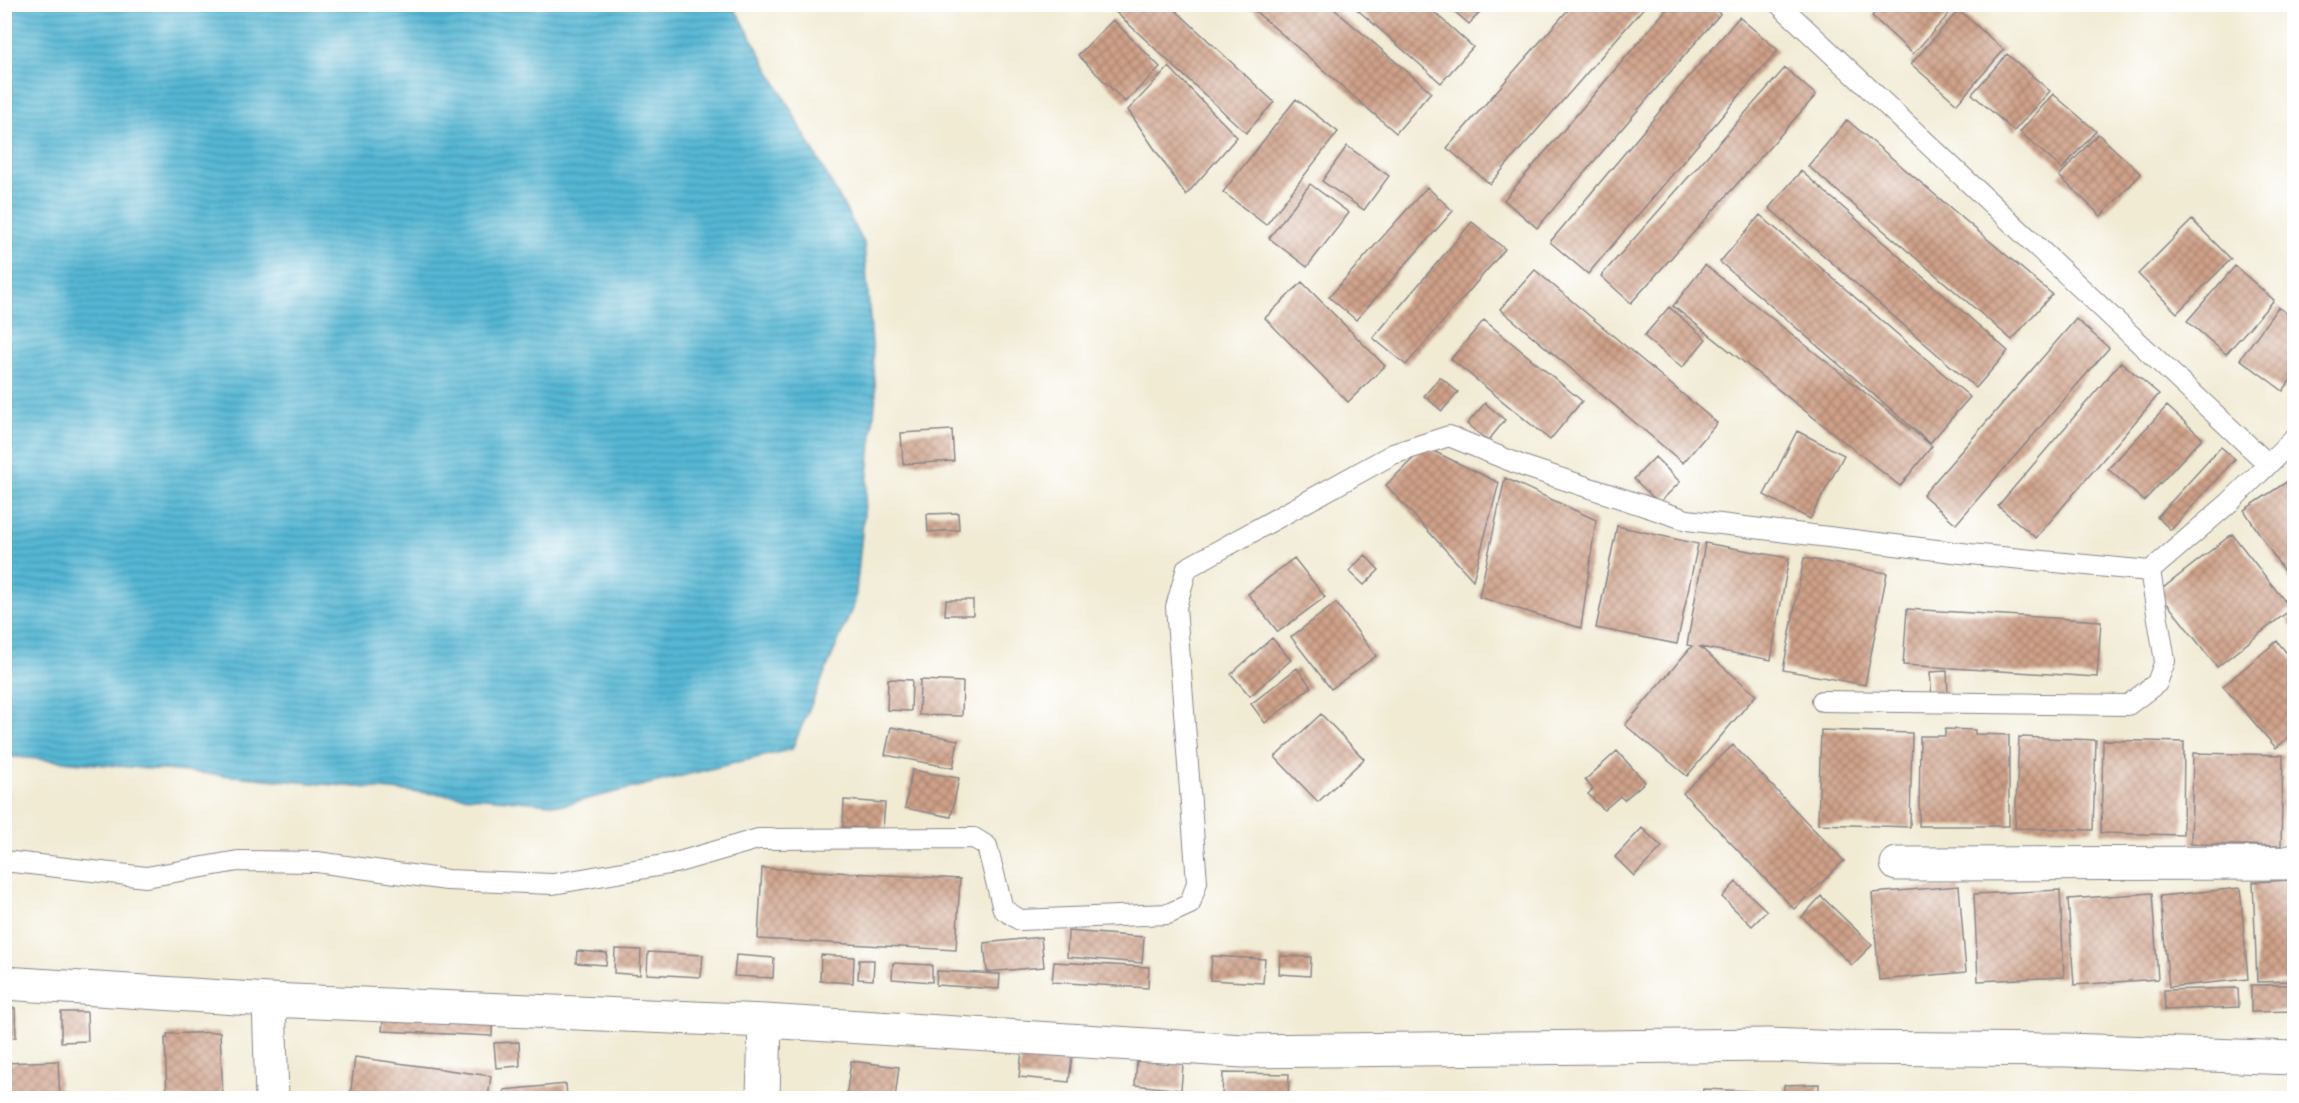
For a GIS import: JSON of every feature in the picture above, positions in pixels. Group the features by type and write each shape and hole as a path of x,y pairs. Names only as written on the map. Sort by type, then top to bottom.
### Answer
{"street":[{"path":"1897,864 2286,863 2295,861"},
{"path":"4,983 269,1000 765,1021 1244,1051 1770,1045 1840,1048 2066,1050 2295,1058"},
{"path":"269,1000 272,1098"},
{"path":"763,1098 765,1021"}],"lane":[{"path":"1779,4 2268,464"},
{"path":"4,861 146,877 238,861 317,862 447,880 553,884 675,863 758,839 974,838 987,846 1003,909 1020,920 1168,914 1190,904 1197,882 1176,607 1186,568 1393,454 1449,436 1522,466 1687,520 1970,554 2150,571 2230,502 2295,439"},
{"path":"1822,701 2128,705 2157,683 2165,661 2150,571"}],"water":[{"path":"4,5 730,5 740,17 864,243 876,395 855,602 792,749 563,805 5,756"}],"building":[{"path":"1107,4 1169,4 1274,102 1246,133"},
{"path":"1247,4 1328,4 1431,92 1396,133"},
{"path":"1351,4 1425,4 1473,47 1441,83"},
{"path":"1446,4 1487,4 1469,24"},
{"path":"1573,4 1647,4 1490,184 1447,148"},
{"path":"1671,4 1709,4 1720,14 1537,228 1504,200"},
{"path":"1882,4 1958,4 1913,54 1872,16"},
{"path":"1959,10 2004,50 1957,104 1911,64"},
{"path":"1739,17 1778,50 1588,274 1550,242"},
{"path":"1113,20 1160,67 1125,102 1078,55"},
{"path":"2007,54 2050,91 2014,131 1972,94"},
{"path":"1169,67 1237,137 1186,195 1128,110"},
{"path":"1785,68 1816,95 1631,303 1601,276"},
{"path":"2053,94 2096,131 2062,169 2020,132"},
{"path":"1296,99 1338,132 1266,225 1223,192"},
{"path":"1847,120 2052,294 2012,340 1808,166"},
{"path":"2098,134 2141,174 2101,216 2059,176"},
{"path":"1347,146 1389,176 1364,210 1322,181"},
{"path":"1801,171 2008,351 1976,388 1769,208"},
{"path":"1310,184 1349,213 1307,267 1269,238"},
{"path":"1427,187 1453,211 1356,320 1329,297"},
{"path":"1760,215 1970,397 1930,443 1720,262"},
{"path":"2192,220 2231,259 2177,313 2138,274"},
{"path":"1472,222 1505,249 1406,365 1373,338"},
{"path":"1705,265 1932,446 1900,486 1673,306"},
{"path":"2235,266 2274,300 2226,354 2187,321"},
{"path":"1535,270 1717,423 1683,463 1500,309"},
{"path":"1302,282 1385,366 1348,402 1265,318"},
{"path":"1669,307 1706,339 1682,368 1644,336"},
{"path":"2278,307 2294,319 2294,375 2283,391 2240,359"},
{"path":"2076,319 2109,348 1956,524 1923,495"},
{"path":"1484,320 1582,401 1550,440 1451,359"},
{"path":"2121,362 2159,394 2036,538 1998,506"},
{"path":"1440,377 1458,392 1442,411 1424,396"},
{"path":"1485,403 1505,420 1488,441 1467,424"},
{"path":"2167,406 2202,438 2144,501 2108,469"},
{"path":"952,430 954,461 903,464 901,433"},
{"path":"1797,431 1844,455 1810,519 1764,495"},
{"path":"1425,447 1499,483 1473,580 1386,485"},
{"path":"2221,447 2235,459 2171,530 2157,517"},
{"path":"1655,457 1680,482 1659,503 1634,479"},
{"path":"2294,477 2294,587 2244,510"},
{"path":"1505,478 1596,520 1581,628 1479,597"},
{"path":"958,513 959,530 928,532 927,514"},
{"path":"1617,526 1698,544 1677,644 1596,628"},
{"path":"2232,534 2291,609 2217,667 2158,592"},
{"path":"1705,543 1789,558 1771,660 1700,647 1756,695 1687,776 1625,725 1692,646 1687,645"},
{"path":"1365,555 1379,570 1364,585 1349,571"},
{"path":"1294,558 1325,597 1278,632 1248,594"},
{"path":"1804,558 1887,573 1865,685 1783,670"},
{"path":"946,600 973,600 973,615 945,615"},
{"path":"1336,603 1376,656 1331,689 1291,637"},
{"path":"1907,609 2101,621 2097,677 1903,665"},
{"path":"2294,614 2294,630 2287,619"},
{"path":"1272,638 1291,660 1250,696 1231,674"},
{"path":"2277,641 2294,662 2294,733 2276,748 2223,686"},
{"path":"1297,668 1311,687 1265,723 1251,704"},
{"path":"1947,671 1948,697 1932,699 1930,672"},
{"path":"888,679 912,680 911,711 887,710"},
{"path":"920,680 963,682 962,716 919,715"},
{"path":"1321,714 1364,759 1318,802 1275,757"},
{"path":"891,727 958,740 953,768 885,755"},
{"path":"1945,729 1975,730 1975,734 2009,735 2009,826 1919,826 1920,736 1945,736"},
{"path":"1821,730 1912,733 1910,827 1818,824"},
{"path":"2019,737 2096,740 2093,830 2015,828"},
{"path":"2103,740 2184,742 2183,835 2101,833"},
{"path":"1733,745 1844,861 1794,909 1683,793"},
{"path":"1617,751 1645,782 1624,800 1620,796 1604,810 1588,794 1593,789 1585,780"},
{"path":"2193,753 2283,755 2281,846 2191,844"},
{"path":"912,770 959,778 951,817 905,808"},
{"path":"844,800 885,803 883,829 843,827"},
{"path":"1642,828 1662,847 1634,876 1615,857"},
{"path":"762,868 960,879 956,950 758,939"},
{"path":"2294,880 2294,981 2257,982 2253,882"},
{"path":"1736,882 1767,911 1752,926 1722,897"},
{"path":"1959,886 1966,972 1879,980 1872,893"},
{"path":"2240,888 2248,979 2169,987 2160,896"},
{"path":"2060,890 2064,977 1978,981 1974,894"},
{"path":"2152,893 2158,979 2074,985 2068,899"},
{"path":"1821,896 1872,945 1852,965 1802,917"},
{"path":"1068,931 1144,937 1142,963 1067,957"},
{"path":"1041,937 1044,967 987,972 984,943"},
{"path":"615,949 641,950 640,975 614,973"},
{"path":"577,951 607,953 606,965 576,963"},
{"path":"648,952 703,955 701,977 647,974"},
{"path":"736,955 774,958 773,978 734,976"},
{"path":"821,955 854,957 853,983 820,981"},
{"path":"1212,956 1265,959 1263,983 1210,980"},
{"path":"1280,956 1311,957 1310,976 1279,974"},
{"path":"859,960 874,960 873,980 858,979"},
{"path":"1054,962 1149,967 1148,988 1052,982"},
{"path":"893,963 932,965 932,982 892,979"},
{"path":"937,971 1000,974 999,989 936,985"},
{"path":"2251,985 2294,985 2294,1011 2251,1012"},
{"path":"2238,988 2239,1007 2165,1010 2164,990"},
{"path":"4,1008 15,1008 16,1037 4,1038"},
{"path":"384,1010 493,1015 492,1036 382,1031"},
{"path":"61,1012 87,1012 88,1041 61,1042"},
{"path":"220,1032 223,1098 167,1098 165,1038 168,1038 167,1034"},
{"path":"519,1042 520,1066 496,1068 494,1043"},
{"path":"1022,1051 1072,1056 1069,1082 1019,1077"},
{"path":"355,1057 491,1076 488,1098 350,1098"},
{"path":"58,1061 60,1098 4,1098 4,1063"},
{"path":"851,1061 899,1067 895,1098 846,1098"},
{"path":"1137,1061 1183,1064 1181,1090 1135,1085"},
{"path":"1223,1073 1289,1074 1288,1098 1222,1098"},
{"path":"566,1084 567,1098 505,1098 504,1090"},
{"path":"1819,1084 1819,1098 1784,1098 1784,1085"},
{"path":"1703,1089 1752,1091 1751,1098 1702,1098"},
{"path":"2294,1094 2294,1098 2273,1098 2273,1095"},
{"path":"1527,1095 1562,1096 1562,1098 1527,1098"}]}
